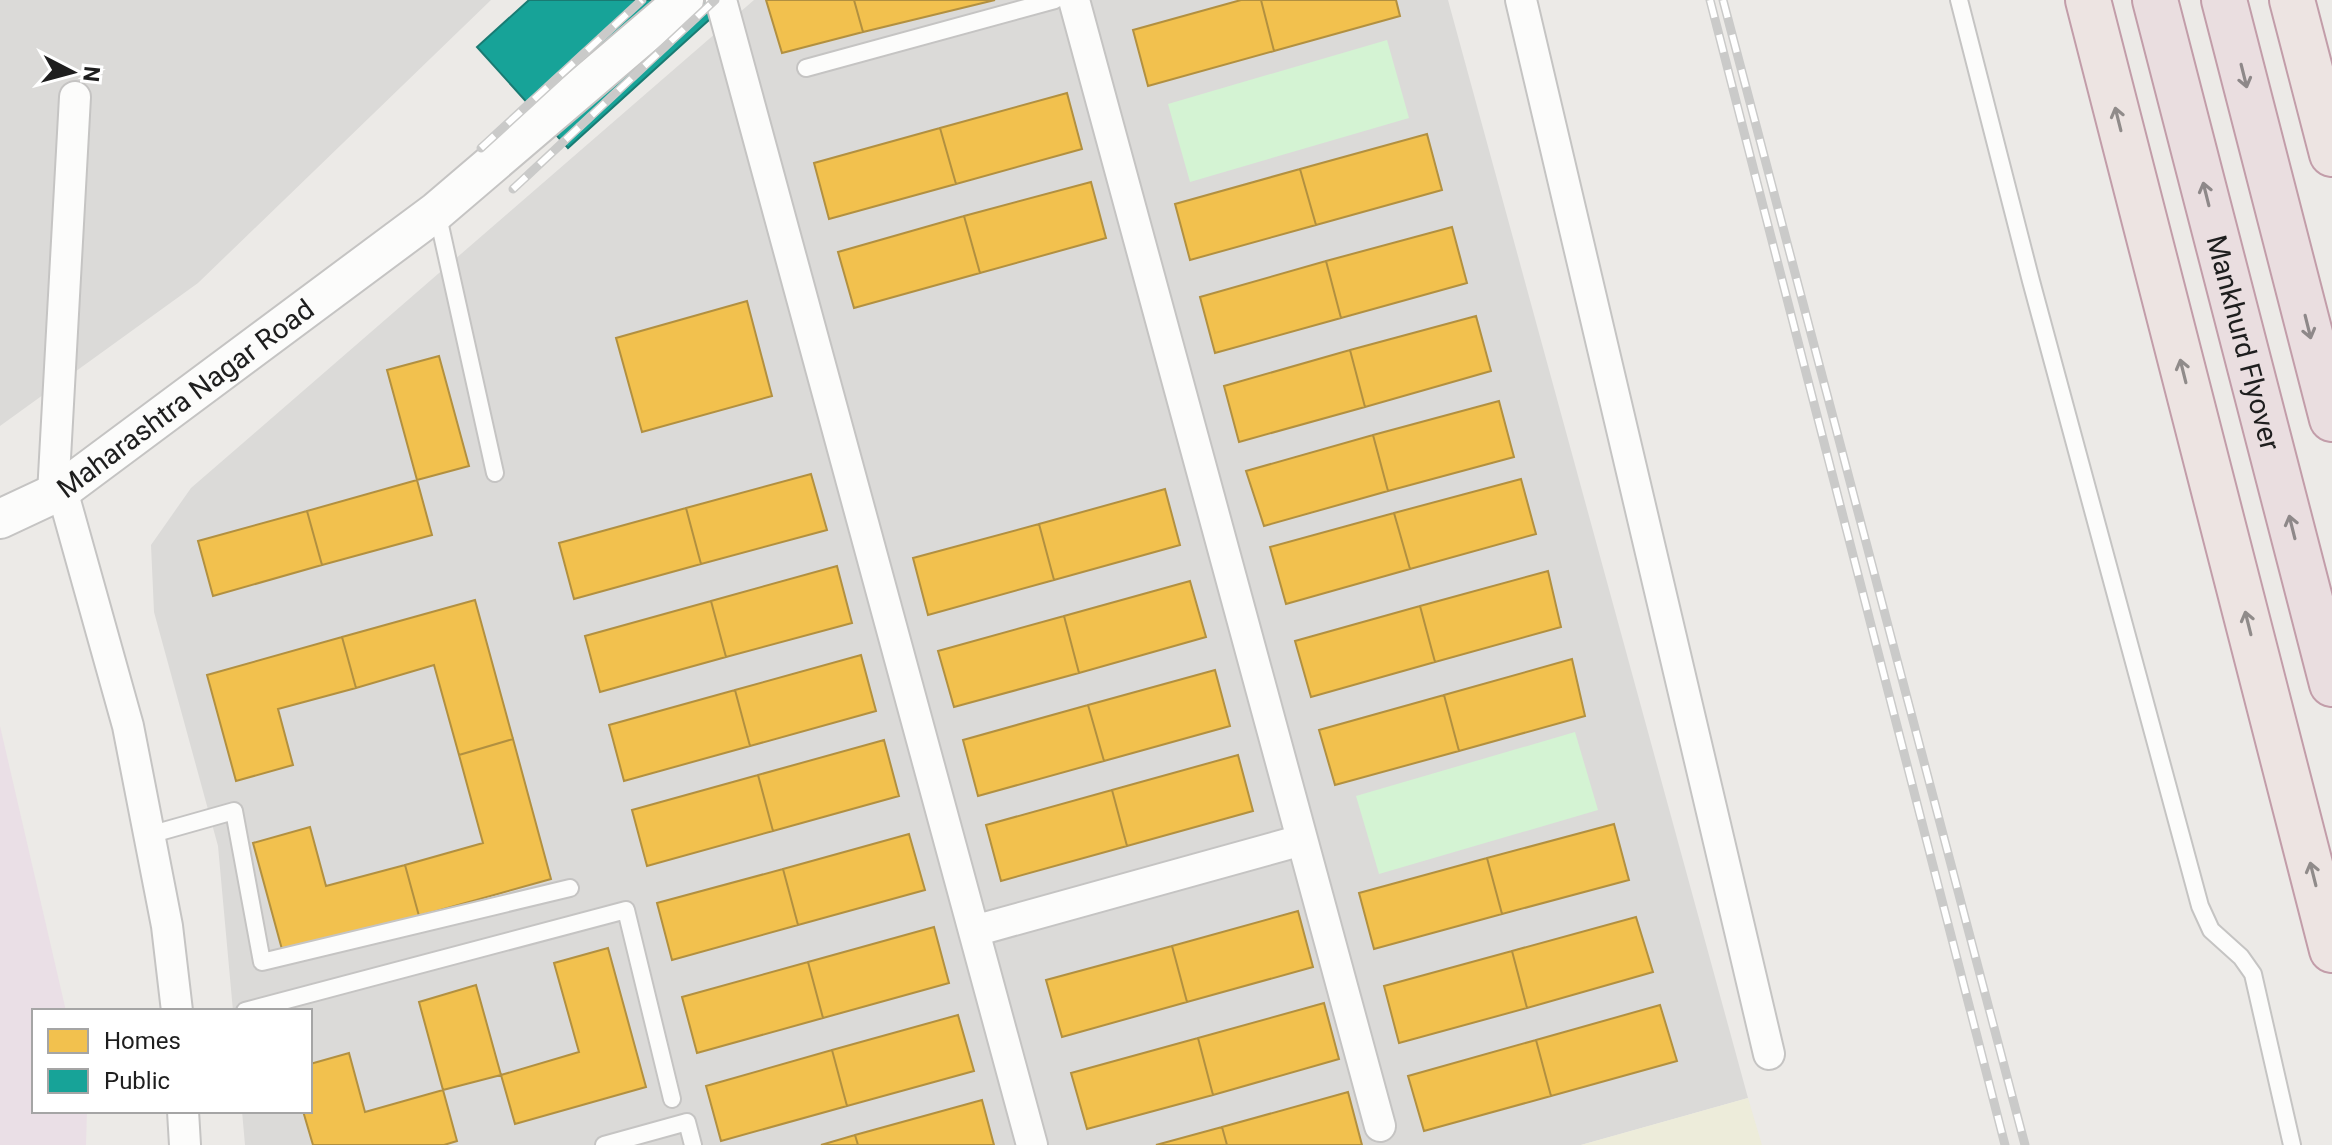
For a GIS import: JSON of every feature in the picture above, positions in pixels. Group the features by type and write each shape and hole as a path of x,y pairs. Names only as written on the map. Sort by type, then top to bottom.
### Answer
{"highway":[{"path":"2088,0 2332,950"},
{"name":"Mankhurd Flyover","path":"2155,0 2332,684"},
{"path":"2224,0 2332,419"},
{"path":"2292,0 2332,154"}],"street":[{"name":"Maharashtra Nagar Road","path":"177,1009 167,926 128,726 57,492 437,211 684,0"},
{"path":"721,0 1032,1145"},
{"path":"1074,0 1380,1126"},
{"path":"1521,0 1769,1054"},
{"path":"0,519 57,492 75,97"},
{"path":"974,931 1302,840"},
{"path":"183,1113 185,1145"}],"lane":[{"path":"806,68 1055,0"},
{"path":"1959,0 2031,281 2200,906 2211,930 2241,957 2253,974 2292,1145"},
{"path":"437,211 495,473"},
{"path":"149,835 234,811 262,962 570,888"},
{"path":"253,1009 626,910 672,1099"},
{"path":"604,1145 687,1122 693,1145"}],"shaded area":[{"path":"0,0 491,0 198,283 0,426"},
{"path":"754,0 1448,0 1748,1098 1581,1145 245,1145 242,1113 312,1113 312,1009 233,1009 218,846 154,612 151,545 191,488"},
{"path":"0,726 66,1009 32,1009 32,1113 87,1113 86,1145 0,1145"}],"green space":[{"path":"1387,40 1409,118 1190,182 1168,104"},
{"path":"1575,732 1598,810 1379,874 1356,796"},
{"path":"1748,1098 1762,1145 1581,1145"}],"building: Homes":[{"path":"766,0 854,0 863,32 782,53"},
{"path":"854,0 995,0 863,32"},
{"path":"1241,0 1261,0 1274,51 1148,86 1133,30"},
{"path":"1261,0 1396,0 1400,16 1274,51"},
{"path":"1067,93 1082,149 956,184 940,128"},
{"path":"940,128 956,184 829,219 814,163"},
{"path":"1427,134 1442,190 1316,225 1300,169"},
{"path":"1300,169 1316,225 1190,260 1175,204"},
{"path":"1091,182 1106,238 980,273 964,216"},
{"path":"964,216 980,273 854,308 838,252"},
{"path":"1452,227 1467,283 1341,318 1326,261"},
{"path":"1326,261 1341,318 1215,353 1200,297"},
{"path":"747,301 772,396 642,432 616,338"},
{"path":"1476,316 1491,371 1365,407 1350,350"},
{"path":"1350,350 1365,407 1239,442 1224,386"},
{"path":"439,356 469,466 417,480 387,370"},
{"path":"1499,401 1514,457 1388,491 1373,435"},
{"path":"1373,435 1388,491 1264,526 1246,471"},
{"path":"811,474 827,530 701,564 686,508"},
{"path":"1521,479 1536,534 1410,569 1394,513"},
{"path":"417,480 432,535 322,565 307,511"},
{"path":"1165,489 1180,545 1054,580 1039,524"},
{"path":"686,508 701,564 574,599 559,543"},
{"path":"307,511 322,565 213,596 198,541"},
{"path":"1394,513 1410,569 1286,604 1270,547"},
{"path":"1039,524 1054,580 928,615 913,558"},
{"path":"837,566 852,623 726,657 711,601"},
{"path":"1548,571 1561,627 1435,662 1420,606"},
{"path":"1190,581 1206,637 1079,673 1064,616"},
{"path":"475,600 513,739 459,755 434,665 356,688 342,637"},
{"path":"711,601 726,657 600,692 585,636"},
{"path":"1420,606 1435,662 1311,697 1295,641"},
{"path":"1064,616 1079,673 954,707 938,651"},
{"path":"342,637 356,688 278,709 293,765 236,781 207,675"},
{"path":"861,655 876,711 750,746 735,690"},
{"path":"1572,659 1585,716 1459,751 1444,695"},
{"path":"1215,670 1230,726 1104,761 1088,705"},
{"path":"735,690 750,746 624,781 609,725"},
{"path":"1444,695 1459,751 1335,785 1319,730"},
{"path":"1088,705 1104,761 978,796 963,740"},
{"path":"513,739 551,879 419,916 405,865 483,843 459,755"},
{"path":"884,740 899,796 773,831 758,775"},
{"path":"1238,755 1253,811 1127,846 1112,790"},
{"path":"758,775 773,831 647,866 632,810"},
{"path":"1112,790 1127,846 1001,881 986,825"},
{"path":"1614,824 1629,880 1502,914 1487,858"},
{"path":"310,827 326,886 405,865 419,916 283,953 253,843"},
{"path":"909,834 925,890 798,925 783,869"},
{"path":"1487,858 1502,914 1374,949 1359,893"},
{"path":"783,869 798,925 672,960 657,903"},
{"path":"1298,911 1313,967 1187,1002 1172,946"},
{"path":"1636,917 1653,972 1527,1008 1512,951"},
{"path":"934,927 949,983 823,1018 808,962"},
{"path":"1172,946 1187,1002 1062,1037 1046,980"},
{"path":"608,948 646,1087 515,1124 501,1075 579,1052 554,963"},
{"path":"1512,951 1527,1008 1399,1043 1384,986"},
{"path":"808,962 823,1018 697,1053 682,997"},
{"path":"476,985 501,1075 443,1090 419,1002"},
{"path":"1324,1003 1339,1059 1213,1095 1198,1038"},
{"path":"1660,1005 1677,1061 1551,1096 1536,1040"},
{"path":"958,1015 974,1071 847,1106 832,1050"},
{"path":"1198,1038 1213,1095 1087,1129 1071,1073"},
{"path":"1536,1040 1551,1096 1424,1131 1408,1076"},
{"path":"832,1050 847,1106 721,1141 706,1086"},
{"path":"349,1053 365,1112 443,1090 457,1141 444,1145 313,1145 304,1113 312,1113 312,1063"},
{"path":"1348,1092 1362,1145 1227,1145 1222,1127"},
{"path":"982,1100 994,1145 858,1145 855,1135"},
{"path":"1222,1127 1227,1145 1156,1145"},
{"path":"855,1135 858,1145 821,1145"}],"building: Public":[{"path":"529,0 731,0 568,148 477,47"}],"railway":[{"path":"481,148 642,0"},
{"path":"513,189 715,0"},
{"path":"1710,0 2005,1145"},
{"path":"1723,0 2025,1145"}]}
